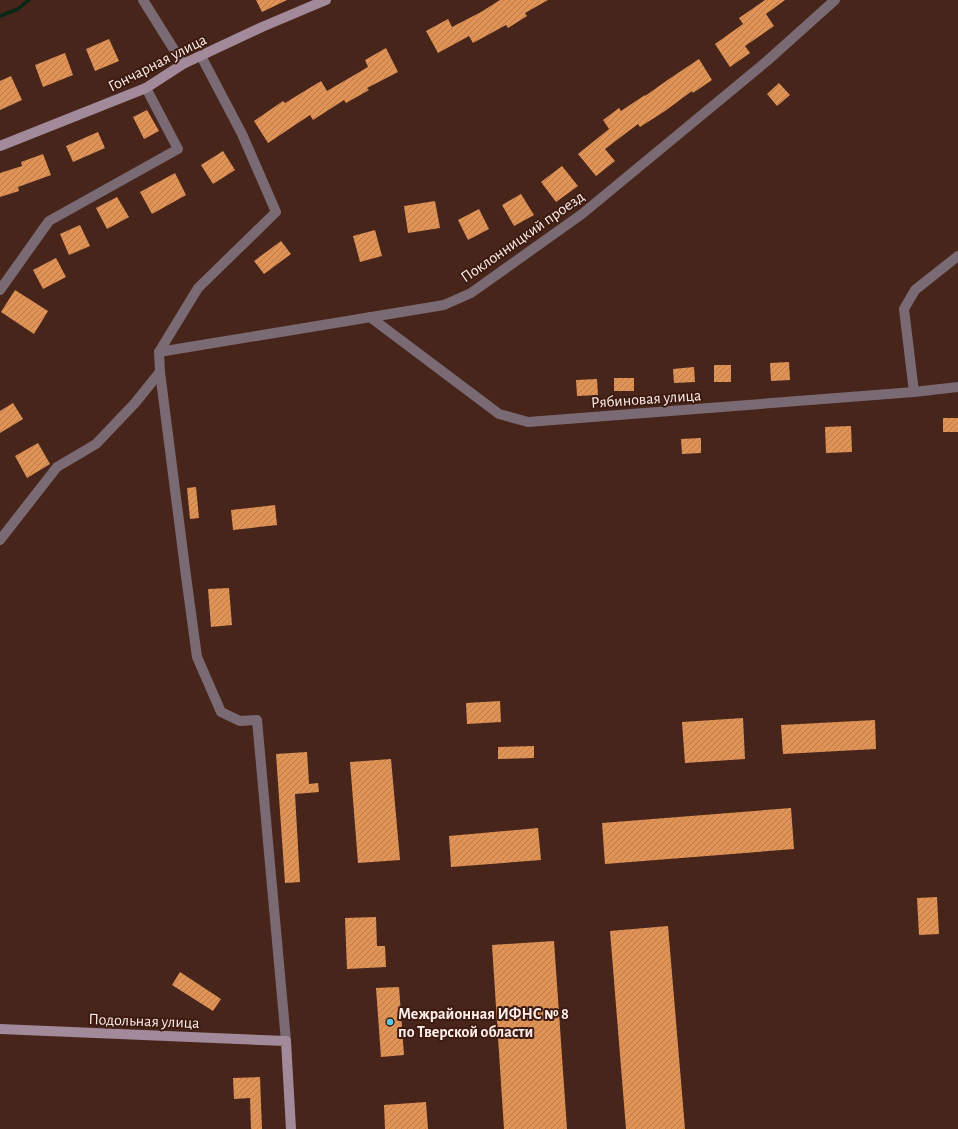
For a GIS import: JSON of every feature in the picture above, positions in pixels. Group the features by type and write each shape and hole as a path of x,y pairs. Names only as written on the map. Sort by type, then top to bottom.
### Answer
{"street":[{"path":"143,0 183,64"},
{"name":"Гончарная улица","path":"0,146 146,88 183,64 262,27 326,0"},
{"name":"Поклонницкий проезд","path":"159,352 444,305 471,292 582,214 767,61 835,0"},
{"path":"201,56 242,134 276,212 198,288 159,352 160,372 197,657 221,712 240,721 257,720 286,1041 291,1129"},
{"path":"0,290 49,221 178,149 146,88"},
{"path":"914,392 904,309 915,290 958,256"},
{"name":"Рябиновая улица","path":"370,317 498,414 528,422 914,392 958,387"},
{"path":"0,540 57,468 96,444 135,403 160,372"},
{"name":"Подольная улица","path":"0,1029 286,1041"}],"building":[{"path":"256,0 287,0 262,12"},
{"path":"500,0 548,0 525,13 527,16 508,28 506,25 473,43 469,36 438,53 426,31 448,19 452,27"},
{"path":"765,0 785,0 766,14 774,26 745,46 750,53 730,67 715,44 743,24 739,18"},
{"path":"109,39 119,61 95,71 86,49"},
{"path":"386,48 398,72 367,88 369,90 346,103 344,100 313,120 310,115 268,143 254,121 283,101 285,103 321,81 327,91 368,67 365,60"},
{"path":"65,53 73,75 43,87 35,65"},
{"path":"699,59 712,80 693,93 692,91 640,127 638,124 605,149 615,161 596,176 578,154 609,129 603,120 619,108 621,111 645,96"},
{"path":"11,76 22,100 0,110 0,81"},
{"path":"779,83 790,95 777,106 767,94"},
{"path":"147,110 159,131 144,139 133,117"},
{"path":"98,132 105,148 73,162 66,146"},
{"path":"223,151 235,170 213,184 201,165"},
{"path":"43,154 51,175 18,187 19,191 0,197 0,173 22,166 21,162"},
{"path":"562,166 578,186 556,202 541,182"},
{"path":"175,173 186,195 152,214 140,192"},
{"path":"521,194 534,215 514,226 502,205"},
{"path":"117,197 129,217 107,229 96,208"},
{"path":"435,201 440,228 408,233 404,206"},
{"path":"479,209 489,229 468,240 458,220"},
{"path":"80,225 90,246 69,255 60,234"},
{"path":"375,230 382,256 360,262 353,236"},
{"path":"281,241 291,254 264,274 254,261"},
{"path":"56,258 66,277 43,289 33,270"},
{"path":"15,290 48,311 34,334 1,312"},
{"path":"789,362 790,380 771,381 770,363"},
{"path":"714,365 731,365 731,382 714,382"},
{"path":"694,367 695,382 674,383 673,369"},
{"path":"614,378 634,378 634,391 614,391"},
{"path":"597,379 598,395 577,396 576,380"},
{"path":"13,403 23,419 0,433 0,411"},
{"path":"943,418 958,418 958,432 943,432"},
{"path":"851,426 852,452 826,453 825,427"},
{"path":"701,438 701,453 682,454 681,439"},
{"path":"38,443 50,464 27,478 15,456"},
{"path":"196,487 199,518 190,519 187,488"},
{"path":"275,505 277,525 233,530 231,510"},
{"path":"229,588 232,625 211,627 208,589"},
{"path":"500,701 501,722 467,724 466,703"},
{"path":"743,718 745,759 685,763 682,722"},
{"path":"875,720 876,749 783,754 781,725"},
{"path":"534,746 534,758 498,759 498,747"},
{"path":"307,752 309,784 318,783 319,792 295,794 300,882 285,883 276,754"},
{"path":"391,759 400,860 358,863 350,762"},
{"path":"791,808 794,849 605,864 602,823"},
{"path":"538,828 541,860 451,867 449,836"},
{"path":"937,897 939,934 919,935 917,898"},
{"path":"376,917 377,946 385,946 386,967 347,969 345,918"},
{"path":"668,926 685,1129 626,1129 610,931"},
{"path":"554,941 567,1129 504,1129 492,945"},
{"path":"180,972 221,999 213,1011 172,985"},
{"name":"Межрайонная ИФНС № 8 по Тверской области","path":"399,987 404,1055 381,1057 376,988"},
{"path":"260,1077 262,1129 251,1129 250,1098 234,1099 233,1078"},
{"path":"426,1102 428,1129 385,1129 384,1105"}],"waterway":[{"path":"0,16 18,9 29,0"}],"place":[{"name":"Межрайонная ИФНС № 8 по Тверской области","path":"390,1022"}]}
